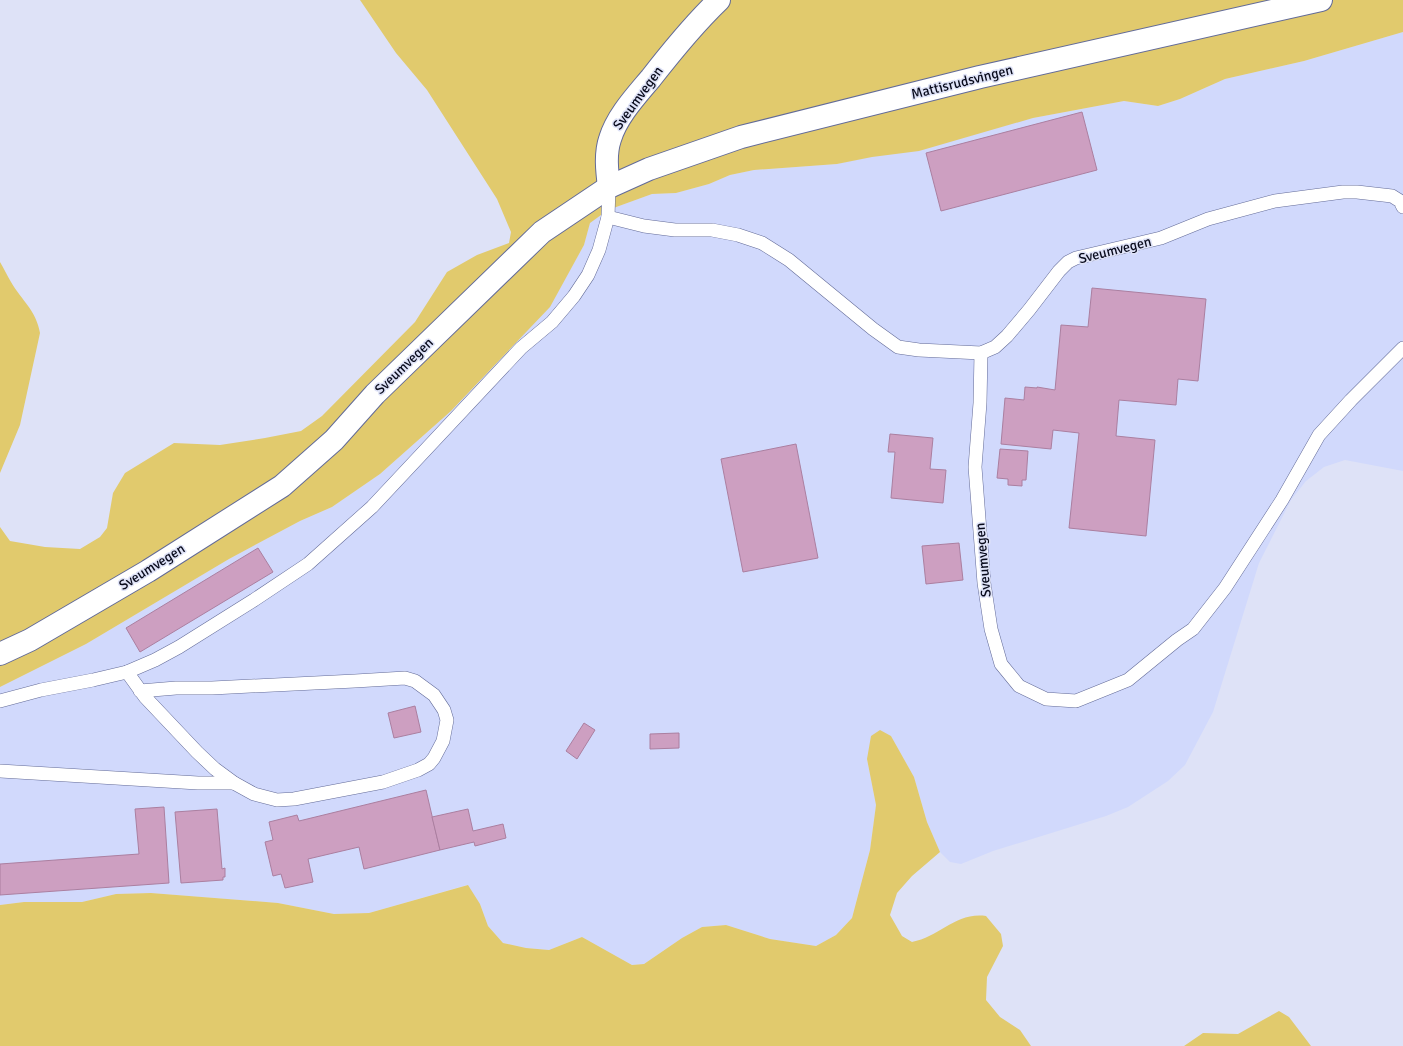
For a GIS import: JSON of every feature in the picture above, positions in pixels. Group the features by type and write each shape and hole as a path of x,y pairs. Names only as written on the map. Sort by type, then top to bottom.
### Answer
{"street":[{"name":"Sveumvegen","path":"0,654 30,640 142,575 282,486 334,440 375,394 542,232 609,187 606,164 610,139 617,124 630,103 701,17 719,0"},
{"name":"Mattisrudsvingen","path":"609,187 648,169 741,137 980,77 1321,0"}],"lane":[{"path":"0,701 41,690 127,672 155,660 179,647 308,564 372,507 521,348 552,322 574,296 588,275 596,256 608,217 609,187"},
{"name":"Sveumvegen","path":"1403,207 1400,201 1392,196 1357,192 1343,192 1275,201 1208,219 1161,238 1076,258 1068,262 1059,271 1029,310 996,348 981,353 980,403 975,467 984,583 991,629 1002,664 1018,686 1046,699 1076,701 1128,680 1177,640 1193,629 1225,588 1282,500 1319,435 1351,400 1403,348"},
{"path":"608,217 644,226 674,230 712,230 738,235 756,241 789,260 873,329 898,347 919,350 981,353"},
{"path":"127,672 140,691 215,769 234,783 254,794 277,800 294,799 383,782 418,770 429,764 434,758 443,741 447,720 444,710 434,695 415,681 405,678 212,688 176,688 140,691"},
{"path":"0,771 198,783 234,783"}],"shaded area":[{"path":"360,0 1403,0 1403,32 1304,61 1225,79 1180,99 1158,106 1124,101 1033,118 919,151 872,157 837,164 754,170 730,175 709,184 676,193 652,194 608,210 590,223 584,245 550,307 451,411 380,474 332,507 300,521 229,559 86,644 0,687 0,527 10,541 45,547 80,549 100,537 107,528 113,493 125,473 174,443 220,445 301,431 322,416 415,322 447,272 477,255 509,243 511,232 497,199 427,90 396,53"},
{"path":"1403,32 1403,471 1345,460 1324,467 1306,481 1291,500 1259,563 1213,712 1185,765 1168,781 1128,807 1106,816 993,851 961,864 950,862 940,852 927,822 914,777 891,736 867,759 876,805 870,850 852,918 836,935 816,946 770,939 726,925 702,927 682,938 644,964 632,965 582,937 549,950 526,948 503,943 488,926 480,904 467,885 369,913 334,914 278,903 151,893 116,894 82,902 24,902 0,905 0,687 86,644 229,559 300,521 332,507 380,474 451,411 549,307 584,245 590,222 608,210 652,194 676,193 709,184 730,175 754,170 837,164 1033,118 1124,101 1158,106 1180,99 1225,79 1304,61"},
{"path":"0,262 15,289 32,312 40,333 20,425 0,473"},
{"path":"880,730 891,736 914,777 927,822 940,852 912,876 897,893 890,915 902,936 912,942 931,935 956,921 975,916 986,916 1001,934 1003,946 987,977 986,1000 1000,1017 1020,1030 1031,1046 0,1046 0,905 24,902 82,902 116,894 151,893 278,903 334,914 369,913 468,885 480,904 488,926 503,943 526,948 549,950 582,937 632,965 644,964 682,938 702,927 726,925 770,939 816,946 836,935 852,918 870,850 876,805 867,759 871,736"},
{"path":"1279,1011 1289,1017 1311,1046 1184,1046 1203,1033 1238,1034"}],"building":[{"path":"1082,112 1097,170 941,211 926,153"},
{"path":"1092,288 1206,299 1198,381 1178,379 1176,405 1119,400 1116,436 1155,440 1146,536 1069,528 1079,433 1053,430 1051,449 1001,444 1005,398 1024,400 1025,387 1055,390 1061,325 1088,327"},
{"path":"890,434 933,438 930,469 946,470 943,503 891,498 895,452 888,452"},
{"path":"796,444 818,558 743,572 721,459"},
{"path":"1000,449 1028,451 1026,480 1022,480 1022,486 1008,485 1008,479 997,478"},
{"path":"959,543 963,580 926,584 922,546"},
{"path":"258,548 273,572 140,652 126,628"},
{"path":"415,706 421,732 394,738 388,713"},
{"path":"584,723 595,730 577,759 566,751"},
{"path":"679,733 679,748 650,749 650,734"},
{"path":"426,790 440,850 364,869 359,847 308,859 313,882 285,888 281,874 273,876 265,842 273,840 269,822 297,815 299,821"},
{"path":"164,807 169,883 0,895 0,864 139,854 135,809"},
{"path":"217,809 222,869 225,868 225,877 223,877 223,880 181,883 175,812"},
{"path":"468,809 473,831 503,824 506,838 475,846 474,842 440,850 432,817"}]}
